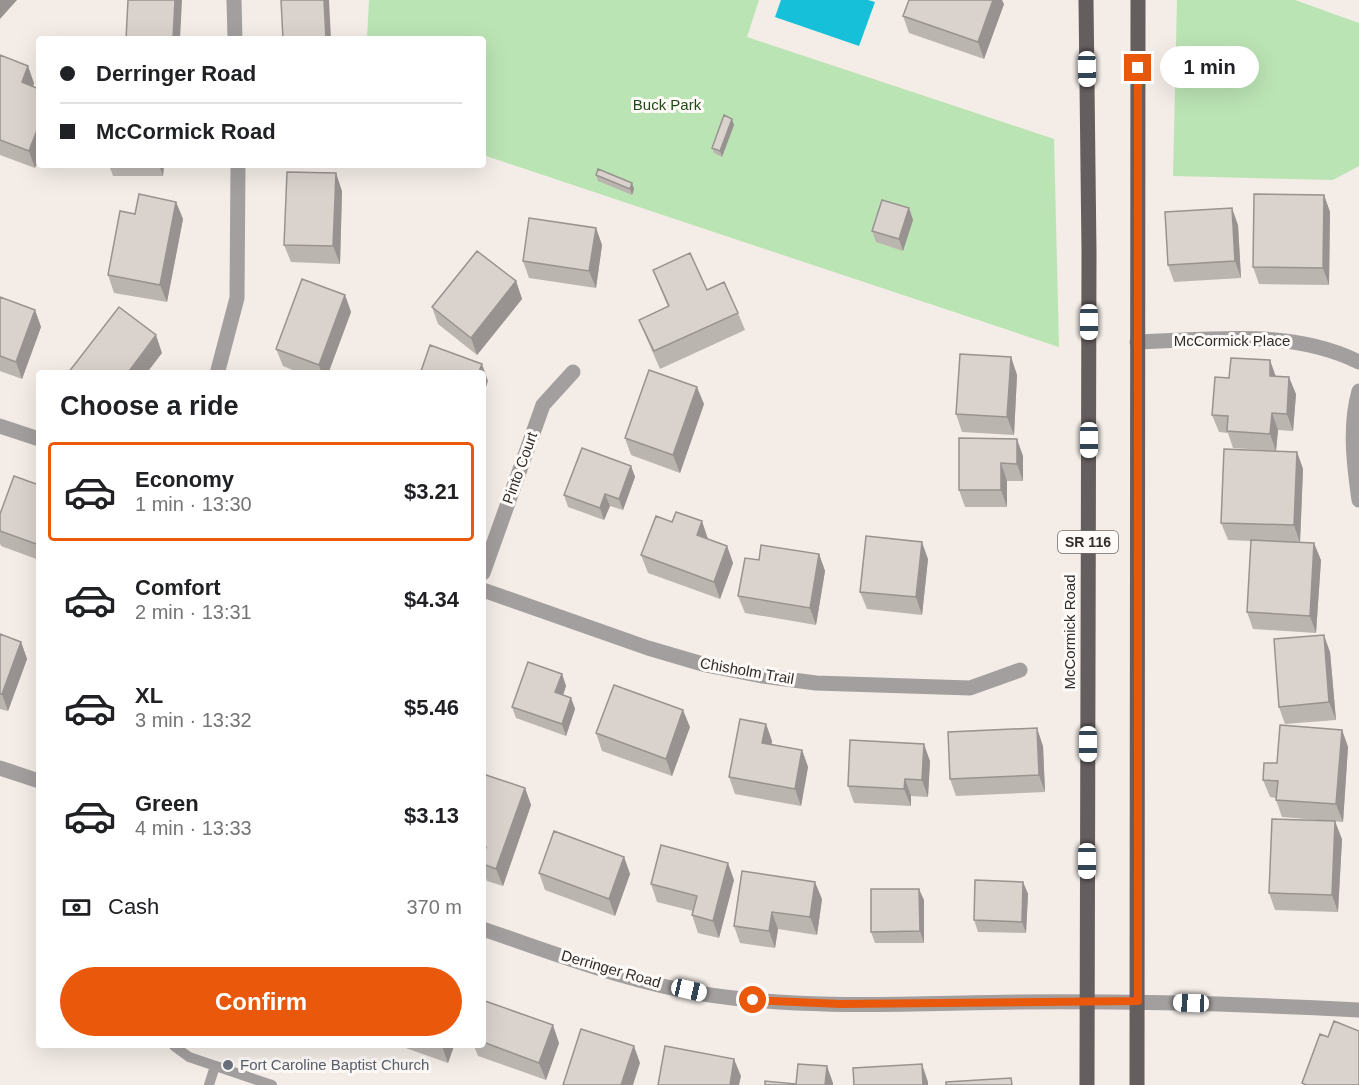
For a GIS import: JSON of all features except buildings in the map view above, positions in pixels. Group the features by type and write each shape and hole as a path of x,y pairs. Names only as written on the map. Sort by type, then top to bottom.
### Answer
{"main road":[{"name":"McCormick Road","path":"1086,0 1089,252 1087,1085"},
{"name":"SR 116","path":"1137,1085 1138,0"}],"street":[{"path":"234,0 235,36"},
{"path":"218,370 237,298 237,168"},
{"name":"McCormick Place","path":"1137,342 1270,338 1307,342 1338,351 1359,362"},
{"name":"Pinto Court","path":"486,565 543,405 573,372"},
{"path":"1359,391 1354,429 1354,466 1359,500"},
{"path":"0,426 36,438"},
{"name":"Chisholm Trail","path":"486,591 648,648 706,665 762,676 816,683 970,688 1020,670"},
{"path":"0,768 36,780"},
{"name":"Derringer Road","path":"486,930 633,977 708,995 775,1002 840,1004 1138,1001 1359,1010"}],"lane":[{"path":"177,1048 189,1057 272,1085"},
{"path":"209,1085 215,1066"}],"green space":[{"name":"Buck Park","path":"369,0 759,0 747,37 1054,139 1059,347 486,156 486,36 367,36"},
{"path":"1177,0 1295,0 1359,23 1359,166 1333,180 1173,176"}],"water":[{"path":"781,0 868,0 875,2 859,46 775,17"}],"place":[{"name":"Fort Caroline Baptist Church","path":"228,1065"}],"route":[{"path":"753,1000 840,1004 1138,1001 1138,68"}]}
